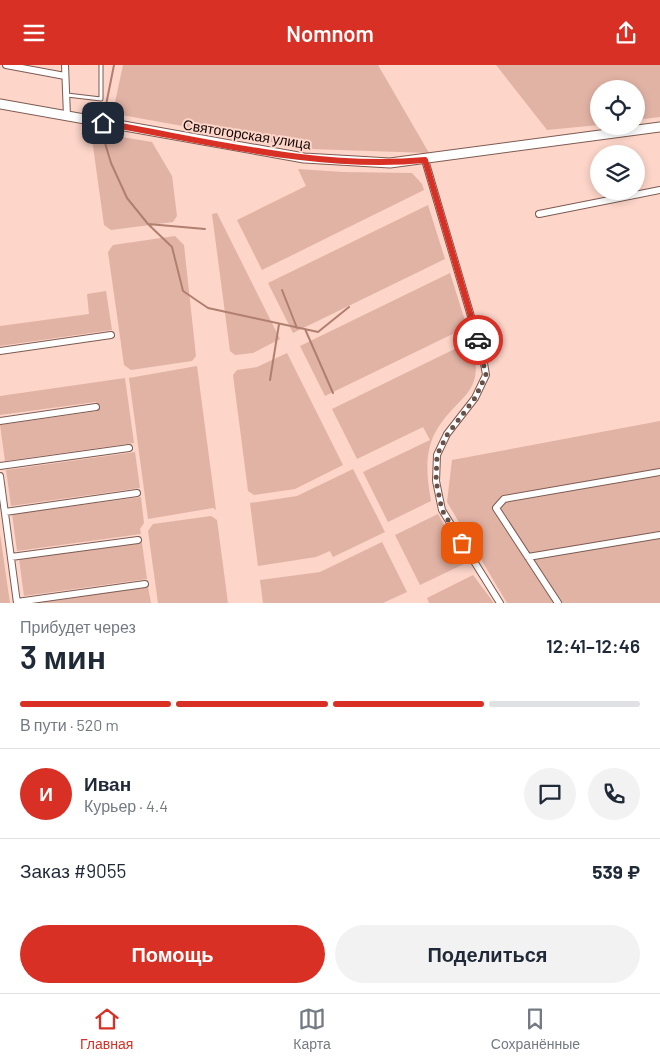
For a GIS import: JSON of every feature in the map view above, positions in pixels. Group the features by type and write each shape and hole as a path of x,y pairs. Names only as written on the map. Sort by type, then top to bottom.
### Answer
{"street":[{"path":"6,65 64,77"},
{"path":"65,65 67,116"},
{"name":"Святогорская улица","path":"0,104 304,158 390,163 425,160 660,127"},
{"path":"425,160 483,357 486,375 475,398 447,435 437,455 436,481 442,510 500,603"},
{"path":"539,214 660,190"},
{"path":"0,351 111,335"},
{"path":"0,421 96,407"},
{"path":"0,466 129,448"},
{"path":"558,603 496,508 504,499 660,472"},
{"path":"0,476 17,602 145,584"},
{"path":"5,511 137,493"},
{"path":"528,557 660,535"},
{"path":"11,557 138,540"}],"lane":[{"path":"67,95 101,99 101,65"}],"shaded area":[{"path":"123,65 378,65 429,153 310,149 116,114 114,107"},
{"path":"496,65 660,65 660,117 645,119 645,80 590,80 590,126 547,130"},
{"path":"91,132 152,142 172,176 177,216 173,222 111,230 104,225"},
{"path":"298,169 412,173 422,184 424,190 262,270 237,220 306,186"},
{"path":"428,205 445,259 293,333 268,283"},
{"path":"217,213 280,339 253,353 235,355 230,351 212,214"},
{"path":"175,236 184,245 196,356 192,361 131,370 124,365 108,252 113,245"},
{"path":"450,273 467,327 325,396 300,346"},
{"path":"106,291 112,330 0,346 0,326 89,314 87,294"},
{"path":"471,341 476,373 473,384 468,393 435,433 429,449 428,475 431,501 388,522 363,472 430,440 423,427 357,459 332,409"},
{"path":"287,353 343,465 295,489 254,495 248,491 233,375 237,370 257,367"},
{"path":"197,366 216,510 213,508 148,519 129,378"},
{"path":"125,378 134,443 5,461 0,425 98,411 96,402 0,415 0,396"},
{"path":"660,421 660,603 507,603 447,502 452,460"},
{"path":"135,452 140,488 11,506 6,470"},
{"path":"353,469 385,532 333,557 330,551 316,557 258,566 250,503 297,496"},
{"path":"141,497 144,523 140,529 141,534 17,551 12,514"},
{"path":"438,514 466,563 420,585 395,535"},
{"path":"211,516 217,520 228,603 158,603 148,531 153,524"},
{"path":"0,534 10,603 0,603"},
{"path":"382,542 407,592 383,603 263,603 260,580 320,572"},
{"path":"142,543 147,579 24,596 19,559"},
{"path":"473,575 494,603 429,603 427,598"},
{"path":"148,587 151,603 35,603"}],"waterway":[{"path":"104,115 114,65"},
{"path":"102,133 111,163 127,198 148,224 172,247 183,291 208,308 318,332 349,307"},
{"path":"148,224 205,229"},
{"path":"282,290 297,328"},
{"path":"270,380 279,324"},
{"path":"305,329 333,393"}],"way so far":[{"path":"462,543 442,510 436,481 437,455 447,435 475,398 486,375 478,340"}],"route":[{"path":"103,123 304,158 390,163 425,160 478,340"}]}
